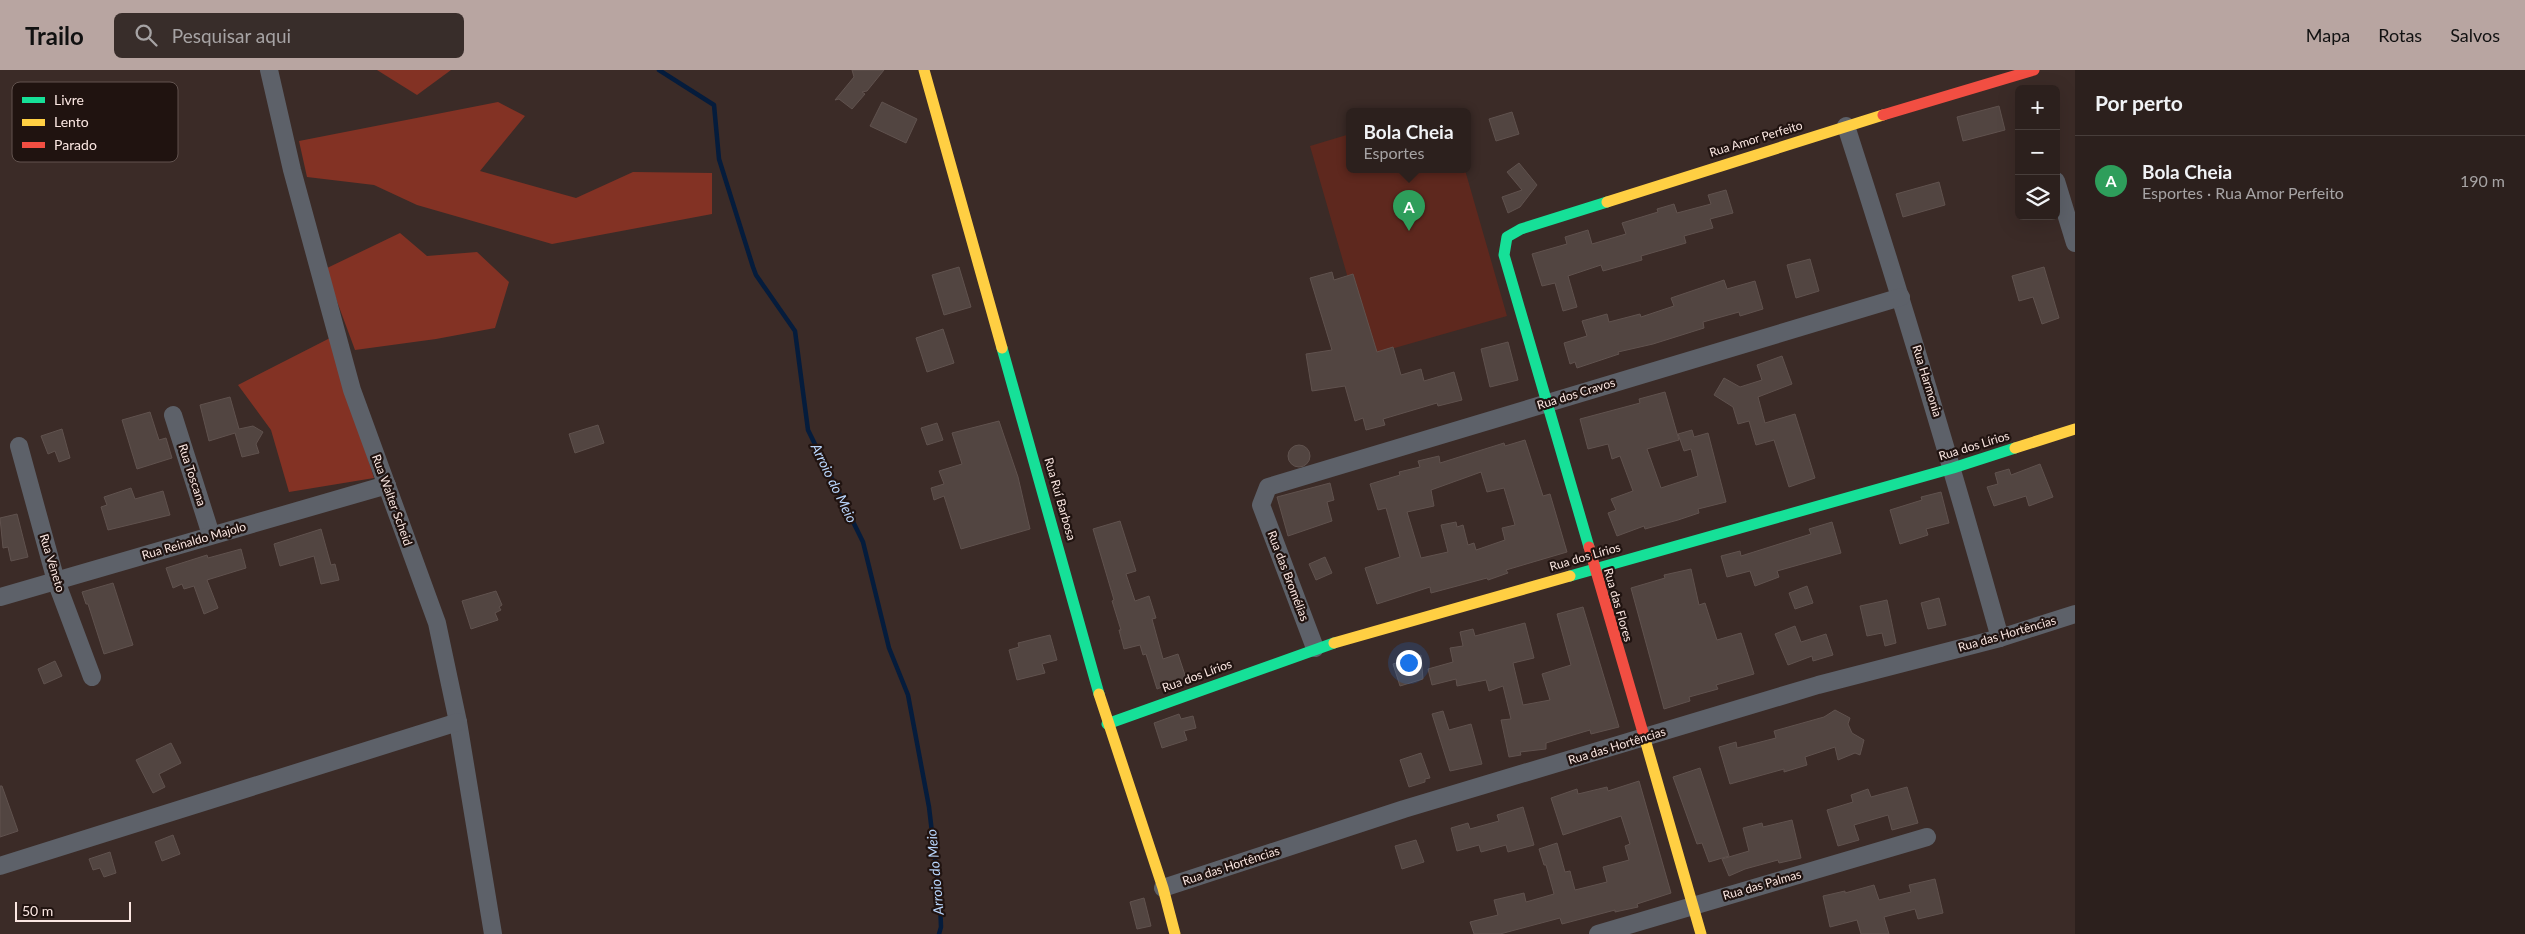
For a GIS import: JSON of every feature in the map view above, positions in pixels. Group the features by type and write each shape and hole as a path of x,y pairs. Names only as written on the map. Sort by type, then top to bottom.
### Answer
{"street":[{"name":"Rua Walter Scheid","path":"269,70 292,170 352,390 436,623 458,722 493,934"},
{"name":"Rua Ruí Barbosa","path":"924,70 1107,724 1162,888 1175,934"},
{"name":"Rua Amor Perfeito","path":"1504,255 1507,237 1521,229 1846,126 2028,77"},
{"name":"Rua Harmonia","path":"1846,126 1901,297 2000,638"},
{"path":"2060,194 2075,243"},
{"name":"Rua das Flores","path":"1504,255 1701,934"},
{"name":"Rua dos Cravos","path":"1261,505 1268,487 1901,297"},
{"name":"Rua Toscana","path":"173,415 211,535"},
{"name":"Rua dos Lírios","path":"1107,724 1315,648 1952,468 2075,429"},
{"name":"Rua Vêneto","path":"19,446 56,581 92,678"},
{"name":"Rua Reinaldo Majolo","path":"0,597 387,485"},
{"name":"Rua das Bromélias","path":"1261,505 1315,648"},
{"name":"Rua das Hortências","path":"1162,888 1404,809 1818,685 2000,638 2075,614"},
{"path":"0,866 458,722"},
{"name":"Rua das Palmas","path":"1598,934 1927,837"}],"shaded area":[{"path":"377,70 451,70 417,95"},
{"path":"498,102 525,116 480,171 576,198 633,172 712,173 712,214 552,244 417,205 374,185 307,177 299,141"},
{"path":"1346,135 1346,173 1466,173 1507,316 1370,355 1310,146"},
{"path":"400,233 427,256 477,252 509,282 495,328 436,339 355,350 325,269"},
{"path":"330,338 374,478 289,492 271,430 238,385"}],"building":[{"path":"852,70 884,70 867,91 862,92 865,94 852,109 839,99 835,100 854,77"},
{"path":"882,102 917,119 906,143 870,126"},
{"path":"1999,106 2005,130 1963,141 1957,117"},
{"path":"1512,112 1519,134 1496,141 1489,119"},
{"path":"1519,163 1537,185 1520,207 1508,213 1502,197 1522,190 1507,172"},
{"path":"1939,182 1945,205 1903,217 1896,194"},
{"path":"1726,190 1733,213 1710,219 1713,228 1684,236 1686,243 1641,256 1642,260 1603,271 1601,265 1568,276 1577,307 1563,311 1555,283 1542,286 1532,254 1567,244 1565,237 1588,230 1592,244 1626,234 1622,223 1658,212 1657,209 1674,204 1677,213 1711,204 1708,195"},
{"path":"1810,259 1819,291 1796,298 1787,265"},
{"path":"959,267 971,307 944,315 932,275"},
{"path":"2044,267 2059,318 2042,324 2033,297 2019,301 2012,276"},
{"path":"1332,272 1334,280 1353,274 1377,352 1393,347 1401,375 1421,369 1424,381 1454,372 1462,400 1438,406 1437,403 1383,419 1385,425 1366,430 1363,418 1355,421 1345,386 1312,391 1306,354 1332,350 1310,278"},
{"path":"1724,280 1727,289 1755,281 1763,309 1740,316 1739,312 1703,322 1704,328 1653,344 1618,352 1619,354 1577,368 1575,362 1570,364 1564,343 1587,336 1582,321 1607,314 1609,322 1640,314 1641,317 1674,306 1671,298"},
{"path":"943,329 954,363 927,372 916,338"},
{"path":"1508,342 1518,380 1490,387 1481,349"},
{"path":"1782,356 1792,384 1758,397 1765,423 1795,414 1815,478 1789,487 1774,440 1756,445 1749,421 1738,424 1733,407 1714,395 1724,378 1740,387 1762,380 1757,365"},
{"path":"1665,392 1679,440 1647,449 1661,488 1698,476 1691,449 1684,451 1678,434 1692,430 1694,437 1708,433 1726,502 1698,509 1699,513 1678,520 1645,529 1644,526 1617,536 1608,513 1616,510 1611,499 1633,491 1620,456 1612,459 1608,444 1588,449 1580,419 1640,403 1639,399"},
{"path":"230,397 239,429 253,426 263,432 256,444 259,453 242,457 235,433 209,441 200,405"},
{"path":"150,412 159,440 166,438 172,458 137,469 122,420"},
{"path":"999,421 1018,477 1030,529 961,549 944,496 934,500 931,488 944,484 939,471 962,464 952,433"},
{"path":"937,423 943,440 927,445 921,428"},
{"path":"598,425 604,443 575,453 569,434"},
{"path":"62,429 70,458 59,462 55,451 48,454 41,436"},
{"path":"1525,440 1543,496 1550,494 1567,552 1506,570 1508,573 1488,580 1487,578 1431,593 1430,587 1377,604 1365,568 1400,557 1386,508 1378,510 1370,484 1400,475 1399,472 1420,467 1418,461 1439,456 1440,463 1504,443 1505,446","holes":["1481,472 1487,492 1504,488 1515,525 1502,528 1505,540 1476,550 1474,543 1468,545 1463,525 1457,527 1456,522 1441,525 1448,552 1421,558 1407,512 1434,506 1431,490"]},
{"path":"1299,445 1307,448 1310,456 1307,464 1299,467 1291,464 1288,456 1291,448"},
{"path":"2040,464 2053,497 2029,506 2026,496 1994,506 1987,487 1998,484 1995,473 2009,469 2011,475"},
{"path":"1330,483 1334,500 1327,502 1332,521 1288,536 1277,497"},
{"path":"131,488 135,499 163,491 170,515 108,530 101,507 107,505 104,497"},
{"path":"1941,492 1949,523 1926,529 1928,535 1900,544 1890,510 1922,500 1921,497"},
{"path":"17,514 28,557 11,561 8,547 3,548 0,518"},
{"path":"1120,521 1136,571 1126,574 1135,601 1149,596 1156,618 1152,619 1163,659 1178,654 1186,678 1157,689 1146,654 1143,655 1140,645 1124,649 1119,630 1121,630 1112,601 1114,600 1093,529"},
{"path":"1832,522 1841,553 1777,571 1779,577 1755,586 1750,571 1727,577 1721,556 1740,551 1741,556 1811,534 1809,529"},
{"path":"321,529 331,565 335,564 339,580 321,584 314,556 280,566 274,544"},
{"path":"241,549 246,568 207,580 218,608 204,614 194,586 184,589 182,584 173,588 166,568 207,555 208,558"},
{"path":"1325,557 1332,573 1316,580 1309,564"},
{"path":"1691,569 1699,605 1705,603 1717,640 1741,633 1754,674 1716,685 1718,689 1689,697 1690,701 1664,709 1631,588 1665,578 1664,575"},
{"path":"113,583 133,645 104,654 88,604 86,604 82,592"},
{"path":"1807,586 1813,603 1795,609 1789,593"},
{"path":"496,591 502,605 499,607 501,610 495,613 498,620 471,629 462,601"},
{"path":"1939,598 1946,625 1928,629 1921,603"},
{"path":"1887,600 1896,643 1885,646 1882,633 1867,636 1860,606"},
{"path":"1583,607 1619,727 1591,734 1590,730 1546,743 1546,749 1520,752 1521,755 1509,757 1501,720 1511,719 1503,686 1489,691 1486,680 1457,686 1456,679 1432,685 1428,669 1453,662 1450,648 1463,646 1460,632 1473,629 1475,636 1525,623 1534,658 1513,663 1523,705 1550,700 1542,674 1571,665 1557,614"},
{"path":"1795,626 1801,642 1826,634 1833,655 1813,661 1812,656 1788,665 1775,634"},
{"path":"1050,635 1057,660 1042,664 1045,673 1017,680 1009,650 1019,647 1018,643"},
{"path":"1421,655 1423,679 1400,686 1393,664"},
{"path":"55,661 62,676 44,684 38,669"},
{"path":"1835,710 1850,718 1848,724 1852,733 1864,740 1860,755 1855,753 1838,760 1835,747 1805,757 1807,765 1784,772 1784,769 1730,784 1719,747 1736,742 1737,748 1776,738 1774,731 1824,717"},
{"path":"1443,711 1449,730 1471,724 1482,764 1450,771 1432,714"},
{"path":"1179,714 1181,719 1193,716 1196,728 1184,731 1187,740 1162,748 1154,723"},
{"path":"171,743 181,763 159,774 165,787 153,793 136,760"},
{"path":"1421,753 1430,778 1425,779 1425,782 1409,787 1400,760"},
{"path":"1700,768 1729,856 1709,862 1702,843 1697,844 1673,777"},
{"path":"1639,781 1671,893 1637,904 1638,907 1615,912 1615,910 1562,924 1560,918 1500,934 1474,934 1470,922 1498,915 1494,900 1524,893 1526,902 1554,894 1546,865 1544,865 1539,849 1557,843 1565,872 1570,871 1575,890 1607,882 1603,867 1629,860 1625,846 1630,844 1621,816 1563,835 1551,798 1577,789 1578,794 1607,787 1608,791"},
{"path":"0,786 2,786 18,831 0,837"},
{"path":"1907,787 1918,823 1892,830 1888,815 1854,825 1859,840 1838,846 1827,810 1853,802 1851,795 1868,789 1871,797"},
{"path":"1523,807 1534,845 1508,852 1506,845 1481,852 1479,845 1457,851 1451,828 1468,823 1470,829 1499,821 1497,815"},
{"path":"1792,820 1801,858 1779,863 1778,860 1745,869 1729,876 1722,859 1749,851 1743,828 1762,823 1763,827"},
{"path":"173,835 180,854 162,861 155,842"},
{"path":"1416,840 1424,862 1402,869 1395,846"},
{"path":"110,852 116,873 104,877 100,868 93,870 89,859"},
{"path":"1935,879 1943,913 1918,919 1915,909 1884,917 1889,934 1861,934 1857,920 1830,927 1823,896 1845,891 1845,893 1874,885 1879,900 1911,892 1909,885"},
{"path":"1144,898 1151,926 1137,929 1130,902"}],"waterway":[{"name":"Arroio do Meio","path":"659,70 714,105 719,159 753,267 756,275 795,331 808,430 863,542 889,648 908,695 929,807 940,901 941,927 939,934"}],"traffic: fast":[{"path":"1589,547 1504,255 1507,237 1521,229 1607,202"},
{"path":"1002,348 1099,694"},
{"path":"1570,576 1953,468 2015,448"},
{"path":"1107,724 1334,643"}],"traffic: slow":[{"path":"924,70 1002,348"},
{"path":"1607,202 1883,115"},
{"path":"2015,448 2075,429"},
{"path":"1334,643 1570,576"},
{"path":"1099,694 1163,888 1175,934"},
{"path":"1644,736 1701,934"}],"traffic: jam":[{"path":"1883,115 2034,70"},
{"path":"1589,547 1644,736"}],"place":[{"name":"Bola Cheia","path":"1409,231"}]}
